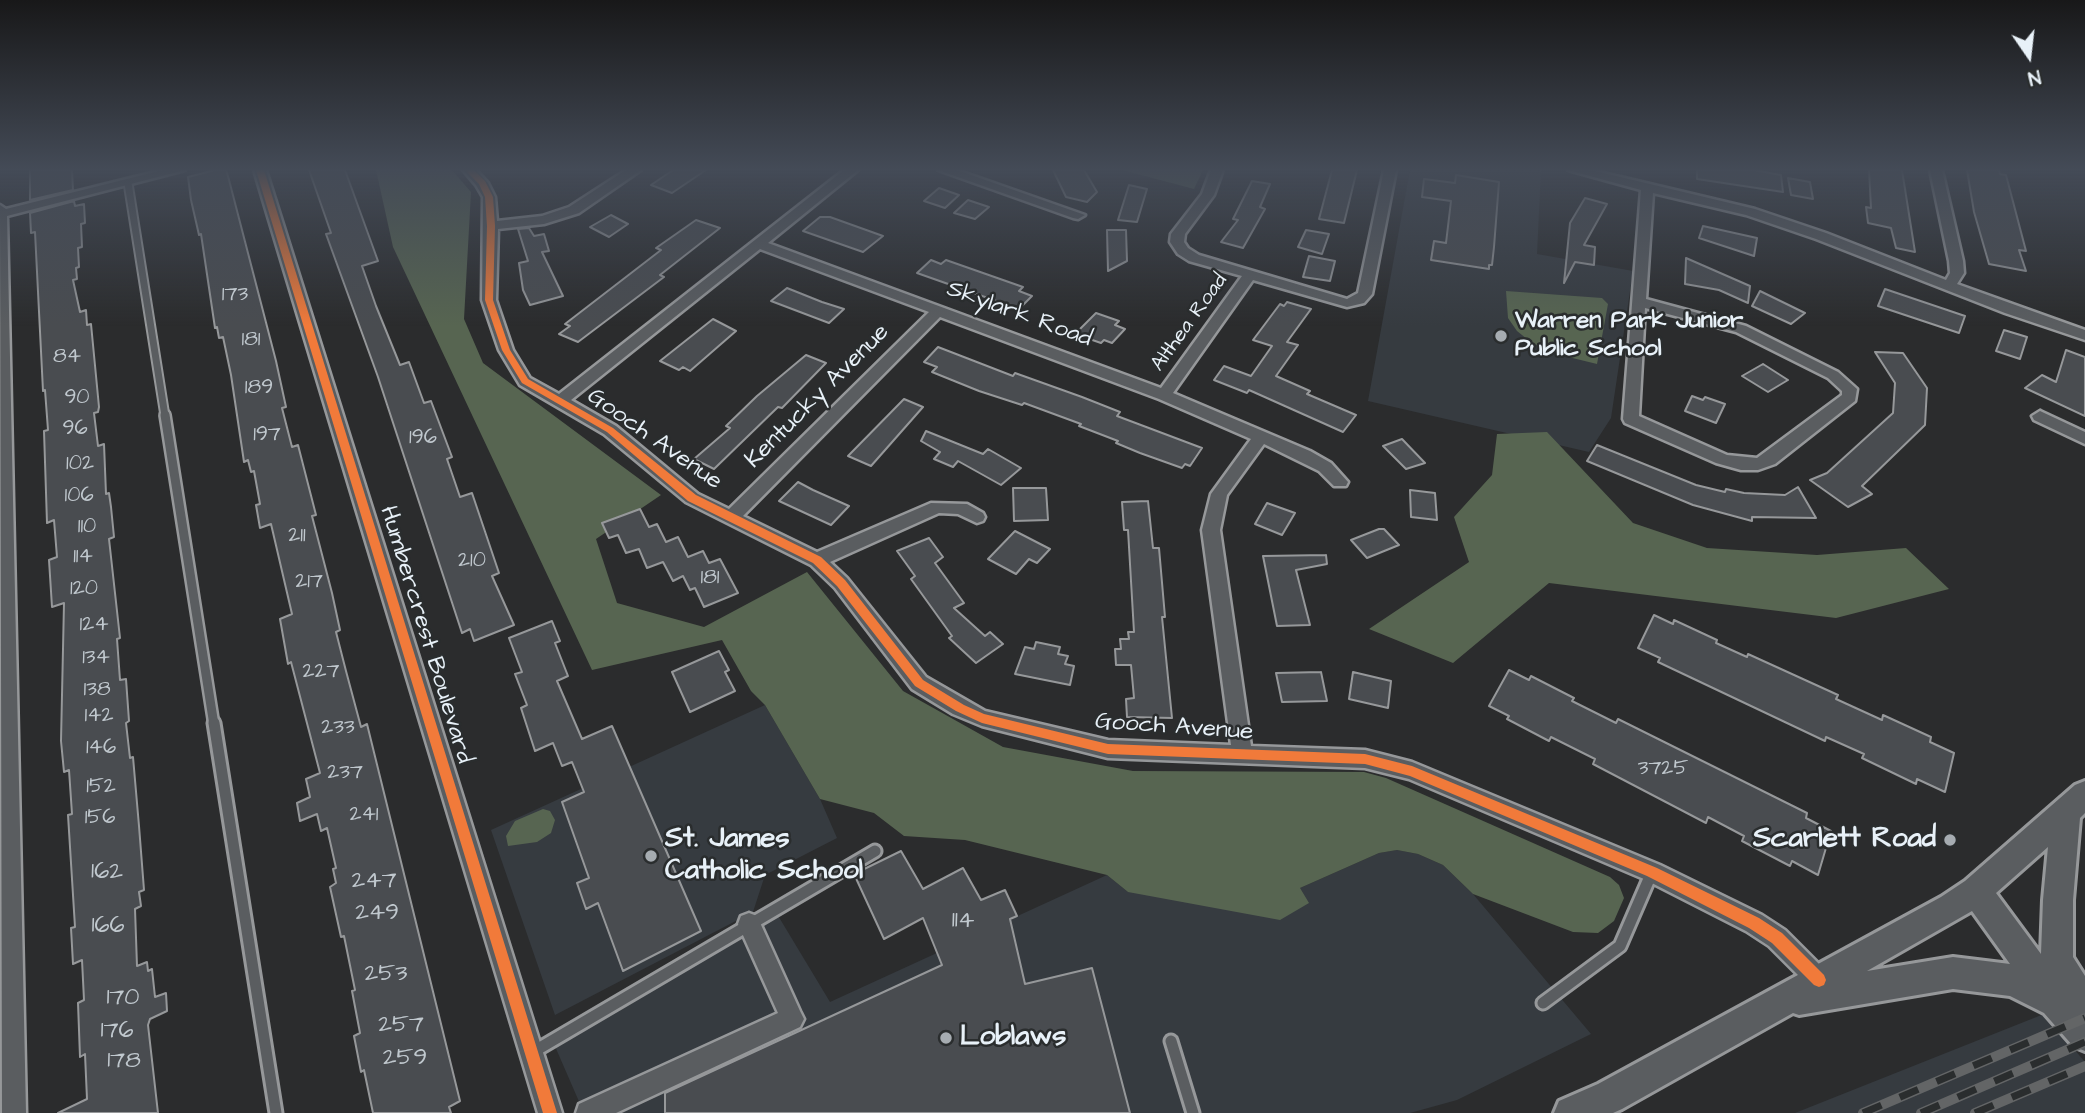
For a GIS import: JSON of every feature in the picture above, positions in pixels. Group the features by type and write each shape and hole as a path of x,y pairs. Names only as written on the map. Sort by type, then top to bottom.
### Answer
{"main road":[{"path":"1570,1113 1610,1097 1939,915 1976,891 2076,803"},
{"path":"2071,1003 2076,996 2057,961 2059,900 2076,803"},
{"path":"1976,891 2071,1003 2085,1034"},
{"path":"1781,1002 1953,973 2014,980 2071,1003"}],"street":[{"path":"0,222 14,1113"},
{"name":"Humbercrest Boulevard","path":"276,222 550,1113"},
{"name":"Gooch Avenue","path":"491,222 489,300 506,350 525,381 610,430 692,498 817,560 841,583 919,683 971,713 1108,749 1365,759 1412,771 1652,872 1777,938 1819,981"},
{"path":"491,226 527,222"},
{"path":"561,400 787,222"},
{"name":"Althea Road","path":"1164,395 1250,275 1194,258 1183,251 1177,242 1178,234 1187,222"},
{"path":"1250,275 1338,302 1351,302 1362,298 1369,280 1380,222"},
{"path":"1639,302 1741,328 1833,374 1849,389 1850,397 1769,460 1758,464 1741,464 1722,459 1631,419 1639,302 1645,222"},
{"path":"1779,222 2085,335"},
{"path":"1947,222 1958,273 1949,286"},
{"name":"Skylark Road","path":"759,244 1164,395 1325,467 1340,482"},
{"name":"Kentucky Avenue","path":"732,517 938,311"},
{"path":"2040,416 2085,439"},
{"path":"1241,754 1211,530 1219,494 1260,438"},
{"path":"817,560 937,507 956,507 977,517"},
{"path":"588,1113 792,1019 749,924"}],"lane":[{"path":"134,222 276,1113"},
{"path":"531,1052 875,851"},
{"path":"1543,1003 1620,946 1652,872"},
{"path":"1171,1041 1193,1113"}],"shaded area":[{"name":"Warren Park Junior Public School","path":"1401,222 1539,222 1537,254 1633,271 1611,418 1589,452 1368,401"},
{"name":"St. James Catholic School","path":"765,705 820,799 837,838 765,875 753,912 555,1015 491,830"},
{"path":"1397,850 1418,854 1443,865 1473,894 1591,1034 1457,1100 1410,1113 584,1113 554,1044 777,914 830,1002 1107,875 1128,892 1300,888 1379,853"},
{"path":"2044,1014 2085,1062 2085,1113 1795,1113"}],"green space":[{"path":"387,222 469,222 464,319 483,363 661,495 596,539 617,603 704,627 807,572 903,691 1003,747 1133,771 1364,772 1386,778 1610,877 1619,885 1624,898 1614,921 1598,933 1573,932 1473,894 1443,865 1418,854 1397,850 1379,853 1300,888 1309,903 1280,920 1128,892 1107,875 965,840 904,836 874,813 820,799 765,705 751,691 722,640 592,670 393,247"},
{"path":"1506,291 1602,298 1608,304 1597,364 1552,353 1532,343 1517,331 1508,318"},
{"path":"1547,432 1633,523 1707,548 1817,555 1906,548 1949,589 1836,618 1549,583 1453,663 1369,629 1469,562 1454,517 1492,475 1497,434"},
{"path":"543,809 550,811 555,820 551,833 537,842 508,846 506,836 515,821"}],"building":[{"path":"30,222 85,222 81,224 82,247 78,248 77,279 73,280 80,312 86,310 87,325 91,324 99,407 98,412 94,413 98,446 104,444 106,494 109,493 114,537 109,539 120,638 117,639 120,680 126,679 129,721 126,723 130,758 133,757 144,890 139,892 141,906 135,909 137,966 147,962 148,971 152,969 155,997 166,993 167,1011 150,1019 148,1025 158,1113 58,1113 87,1099 85,1054 80,1057 78,1003 84,1000 82,960 73,964 71,928 75,927 68,815 72,814 69,770 64,772 61,741 64,603 52,607 49,560 57,557 54,520 47,523 44,431 48,430 45,390 43,391 35,232 31,233"},
{"path":"196,222 240,222 276,361 286,407 282,408 292,447 298,445 316,515 312,516 340,630 336,632 361,727 367,724 460,1101 449,1107 451,1113 373,1113 364,1070 361,1072 354,1036 360,1033 352,991 355,990 330,887 336,883 333,869 336,868 327,828 321,831 317,814 300,821 297,803 310,797 306,779 320,773 291,662 288,664 280,619 292,614 271,524 260,528 256,505 260,504 254,471 251,472 248,460 244,462 231,375 223,337 219,338 217,327 215,328 201,234 199,235"},
{"path":"327,222 364,222 378,261 362,266 376,306 400,365 409,362 424,403 431,401 452,457 447,459 460,497 472,493 499,573 492,576 514,625 474,641 470,629 462,633 378,377 326,234 331,233"},
{"path":"599,222 628,224 609,237 590,227"},
{"path":"693,222 720,228 660,275 664,277 578,342 559,334 570,326 565,324 661,250 656,248"},
{"path":"814,222 844,222 883,236 863,252 803,231"},
{"path":"1237,222 1258,222 1243,248 1221,242"},
{"path":"1449,222 1496,222 1492,265 1489,265 1489,269 1431,260 1434,241 1446,243"},
{"path":"1597,222 1584,245 1595,247 1594,265 1575,262 1564,283 1570,223"},
{"path":"1910,222 1915,252 1896,248 1891,228 1868,223"},
{"path":"1977,222 2018,222 2026,251 2019,250 2026,271 1989,264"},
{"path":"1703,226 1757,238 1754,256 1699,238"},
{"path":"529,228 534,236 544,234 549,251 542,252 563,296 530,305 523,290 519,263 528,261 518,229"},
{"path":"1107,230 1126,230 1127,261 1108,271"},
{"path":"1306,230 1329,234 1322,254 1298,247"},
{"path":"1309,256 1335,261 1330,281 1303,277"},
{"path":"1686,258 1750,286 1748,303 1719,290 1685,284"},
{"path":"931,260 941,264 946,260 1023,287 1019,291 1032,296 1019,309 917,273"},
{"path":"787,288 844,309 829,323 771,301"},
{"path":"1885,289 1965,316 1959,333 1878,306"},
{"path":"1760,291 1805,313 1791,324 1752,306"},
{"path":"1287,302 1311,309 1287,342 1298,345 1276,376 1310,391 1307,394 1356,415 1343,432 1249,390 1247,393 1214,380 1224,366 1251,376 1272,346 1253,340 1280,304 1284,306"},
{"path":"1096,313 1119,321 1115,325 1125,329 1112,343 1104,340 1101,343 1075,334"},
{"path":"713,319 736,331 690,371 683,367 679,370 660,361"},
{"path":"2004,330 2027,337 2020,359 1996,351"},
{"path":"938,347 1013,376 1015,373 1082,397 1120,412 1117,416 1202,448 1190,466 1185,464 1182,468 1140,453 1079,426 1081,424 1024,403 1022,405 979,391 932,372 937,367 924,362"},
{"path":"2066,350 2085,357 2085,416 2025,388 2042,375 2056,382"},
{"path":"1875,352 1903,353 1927,388 1925,425 1862,486 1872,494 1848,507 1810,480 1827,473 1893,413 1895,383"},
{"path":"806,355 826,363 782,408 778,407 714,469 694,459 730,428 726,426 757,396"},
{"path":"1763,364 1788,380 1768,392 1742,376"},
{"path":"1692,396 1725,404 1716,423 1685,411"},
{"path":"904,399 923,407 871,466 848,456"},
{"path":"926,431 983,454 988,449 1021,468 1001,485 958,461 953,467 934,459 940,452 921,441"},
{"path":"1402,439 1425,463 1406,469 1383,446"},
{"path":"1597,445 1696,485 1725,492 1726,489 1744,493 1785,495 1798,487 1816,518 1752,517 1752,521 1693,505 1587,461"},
{"path":"798,482 849,506 831,525 779,501"},
{"path":"1013,488 1046,488 1048,520 1014,521"},
{"path":"1410,490 1435,493 1437,520 1411,517"},
{"path":"1148,501 1153,548 1159,548 1165,617 1162,617 1172,718 1127,717 1126,699 1134,698 1131,665 1116,665 1115,649 1121,649 1120,639 1129,639 1128,632 1134,632 1128,530 1124,530 1122,502"},
{"path":"1267,503 1295,513 1282,535 1255,524"},
{"path":"640,509 649,527 657,524 666,542 678,537 688,557 703,551 709,563 720,559 738,593 704,607 695,588 690,590 683,576 673,581 663,562 647,568 639,549 626,553 618,535 609,538 602,523"},
{"path":"1384,529 1399,545 1367,558 1351,540"},
{"path":"1015,531 1050,549 1037,563 1029,559 1016,574 988,559"},
{"path":"929,538 943,557 935,563 964,603 954,608 985,636 990,632 1003,644 976,663 949,638 952,636 911,579 915,576 897,551"},
{"path":"1326,555 1327,564 1296,570 1310,625 1277,626 1263,556"},
{"path":"1654,615 1673,624 1674,620 1717,640 1716,643 1747,657 1748,654 1838,695 1836,699 1882,720 1883,715 1931,737 1930,742 1954,753 1945,792 1917,779 1916,784 1862,758 1864,754 1826,737 1825,741 1658,662 1660,658 1638,648"},
{"path":"552,621 560,641 555,643 568,676 557,681 582,739 612,726 701,931 623,971 598,903 586,909 577,883 589,878 562,802 584,792 572,762 562,766 553,743 535,751 521,708 527,705 515,674 522,672 509,638"},
{"path":"1036,642 1060,647 1058,654 1068,656 1065,664 1074,666 1070,685 1015,674 1025,647 1034,649"},
{"path":"719,651 729,670 725,672 735,691 690,712 672,672"},
{"path":"1509,670 1529,680 1531,676 1616,723 1618,719 1807,813 1806,818 1831,831 1818,875 1792,861 1790,866 1742,841 1744,836 1708,817 1706,823 1593,764 1595,759 1551,737 1549,741 1507,719 1509,716 1489,706"},
{"path":"1321,672 1327,701 1282,702 1276,673"},
{"path":"1353,672 1391,681 1388,708 1349,699"},
{"name":"Loblaws","path":"901,851 923,889 963,868 981,900 1005,890 1017,916 1010,919 1025,984 1092,968 1130,1113 665,1113 665,1093 942,965 923,918 884,939 854,874"}],"railway":[{"path":"1863,1113 2085,1018"},
{"path":"1921,1113 2085,1042"},
{"path":"1975,1113 2085,1066"}],"cycle path":[{"path":"276,222 550,1113"},
{"path":"491,222 489,300 506,350 525,381 610,430 692,498 817,560 841,583 919,683 960,708 982,718 1108,749 1365,759 1412,771 1652,872 1754,923 1777,938 1819,980"}],"place":[{"name":"Warren Park Junior Public School","path":"1501,336"},
{"name":"Scarlett Road","path":"1950,840"},
{"name":"St. James Catholic School","path":"651,856"},
{"name":"Loblaws","path":"946,1038"}]}
